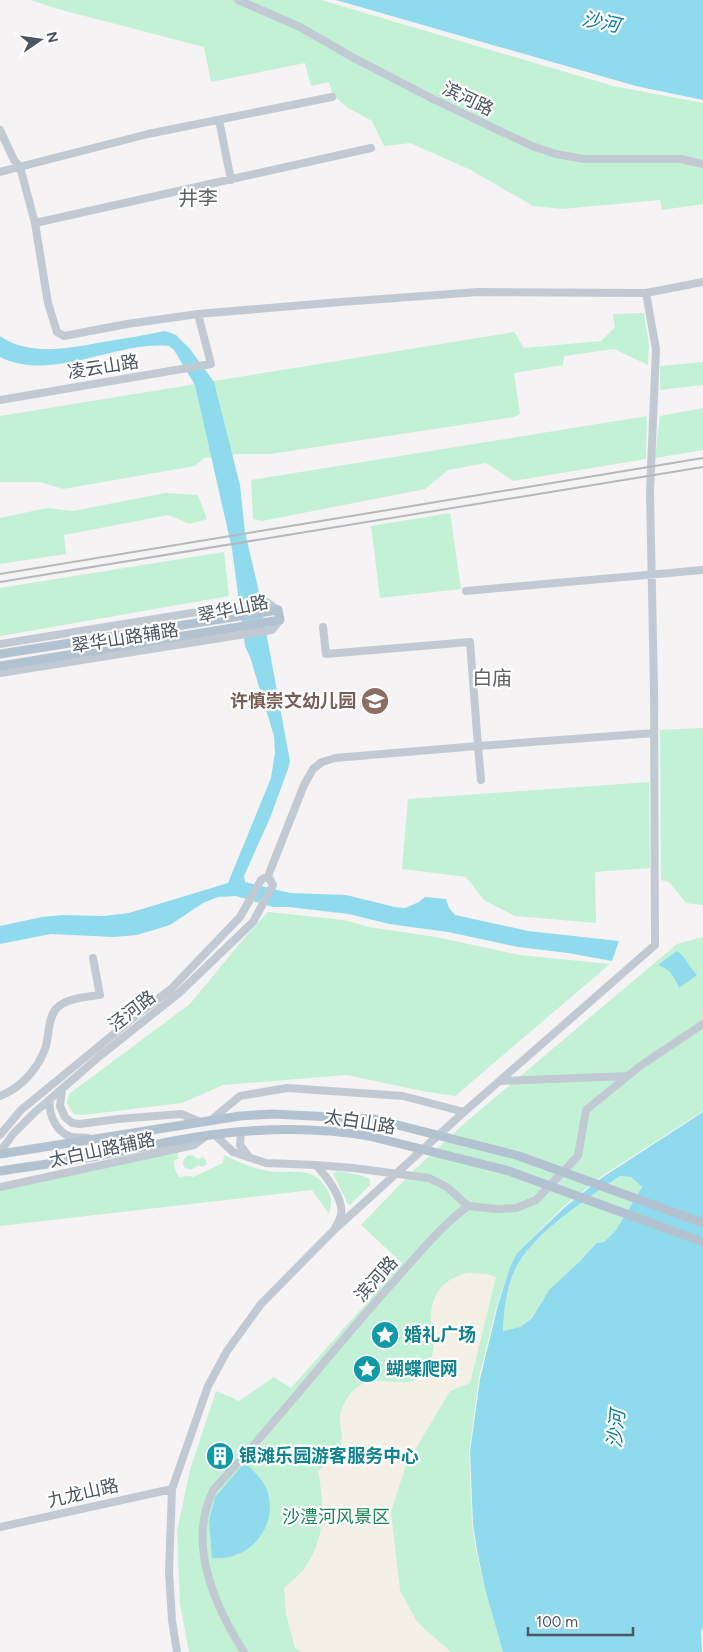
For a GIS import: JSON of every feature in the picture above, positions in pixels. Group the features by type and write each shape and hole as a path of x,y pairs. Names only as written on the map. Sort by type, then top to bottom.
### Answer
{"main road":[{"name":"翠华山路","path":"0,666 274,619"},
{"name":"翠华山路","path":"0,654 229,628"},
{"name":"太白山路","path":"0,1153 211,1120 272,1114 374,1119 519,1156 703,1222"},
{"name":"太白山路","path":"0,1171 76,1160 241,1131 292,1129 351,1133 509,1171 703,1242"}],"street":[{"name":"滨河路","path":"238,0 300,27 346,54 435,100 540,149 584,159 681,159 703,164"},
{"path":"0,172 148,134 332,97"},
{"path":"219,120 231,180"},
{"path":"0,130 14,160 20,167 35,223 48,303 57,332 64,336 127,324 198,314 478,292 646,293 703,282"},
{"path":"35,223 371,148"},
{"path":"177,1652 168,1572 172,1489 208,1386 228,1351 261,1304 334,1230 395,1173 655,945 653,573 650,492 656,349 646,293"},
{"name":"凌云山路","path":"0,400 210,364 198,314"},
{"path":"466,591 703,570"},
{"name":"翠华山路辅路","path":"0,644 265,601 274,619 0,673"},
{"path":"323,627 326,654 470,642 481,780"},
{"name":"泾河路","path":"0,1135 21,1110 171,989 240,917 264,878 304,785 313,769 322,762 335,758 654,733"},
{"name":"泾河路","path":"0,1153 14,1134 34,1113 101,1055 179,994 253,922 272,884 264,878"},
{"path":"0,1096 22,1083 37,1065 46,1047 51,1022 56,1009 66,1001 100,994 93,958"},
{"path":"210,1135 233,1152 266,1163 316,1165 395,1173 447,1187 468,1206 497,1209 516,1208 536,1200 578,1156 586,1110 627,1076 703,1024"},
{"path":"500,1081 627,1076"},
{"path":"211,1120 240,1096 287,1088 403,1096 464,1112"},
{"name":"太白山路辅路","path":"62,1089 60,1106 65,1117 72,1123 80,1124 181,1114 201,1122"},
{"path":"50,1100 49,1111 61,1131 71,1137 95,1138"},
{"path":"241,1131 240,1145 248,1157"},
{"name":"太白山路辅路","path":"0,1187 194,1146 210,1135"},
{"path":"316,1165 330,1180 340,1204 341,1215 334,1230"},
{"name":"滨河路","path":"244,1652 224,1619 209,1580 204,1556 204,1536 205,1515 211,1494 297,1397 363,1316 449,1220 468,1206"},
{"name":"九龙山路","path":"0,1527 172,1489"}],"green space":[{"path":"31,0 321,0 613,86 703,103 703,204 662,210 660,200 562,209 533,206 471,170 410,143 384,146 372,121 348,108 333,95 329,82 311,86 305,63 211,82 204,47 58,9"},
{"path":"644,313 649,345 648,365 614,349 564,356 563,365 514,373 520,414 514,417 270,454 238,454 204,458 195,466 63,489 40,482 0,482 0,416 514,332 524,348 601,341 615,327 613,314"},
{"path":"703,362 703,385 660,390 660,366"},
{"path":"703,408 703,450 655,458 660,416"},
{"path":"647,416 646,459 513,481 486,463 448,470 425,489 262,521 253,519 251,480"},
{"path":"165,493 198,495 207,519 190,524 168,515 64,535 66,554 0,564 0,518 47,508 73,511"},
{"path":"450,513 461,589 380,598 371,526"},
{"path":"224,552 229,596 0,636 0,588"},
{"path":"703,728 703,905 686,903 670,883 661,880 660,730"},
{"path":"649,782 650,868 595,872 596,923 515,916 484,900 466,877 402,869 408,799"},
{"path":"268,912 344,920 369,927 436,937 519,955 610,964 455,1096 347,1075 223,1085 182,1103 83,1115 74,1114 67,1103 69,1094 190,1004"},
{"name":"沙澧河风景区","path":"703,937 703,1111 602,1176 564,1206 517,1253 510,1267 497,1305 479,1377 469,1452 472,1524 476,1550 503,1652 189,1652 180,1604 177,1531 190,1470 216,1391 239,1401 274,1377 291,1388 402,1263 361,1225 414,1170 466,1122 677,944"},
{"path":"177,1151 179,1159 174,1160 175,1170 179,1177 193,1177 223,1163 224,1155 262,1170 308,1173 321,1181 327,1189 331,1198 329,1214 312,1190 0,1226 0,1189"},
{"path":"189,1155 197,1159 203,1157 207,1164 202,1167 198,1165 193,1169 184,1167 183,1162"},
{"path":"337,1171 360,1175 370,1179 370,1185 350,1205 333,1174"},
{"path":"620,1176 631,1177 642,1187 616,1230 604,1242 595,1243 581,1260 549,1290 532,1317 520,1327 503,1331 509,1288 513,1274 521,1260 532,1246 560,1220"}],"sand":[{"path":"468,1273 487,1274 496,1277 470,1383 450,1391 406,1465 391,1512 400,1590 417,1622 451,1652 302,1652 295,1648 286,1614 284,1588 306,1566 318,1541 321,1530 322,1495 318,1471 333,1457 341,1443 340,1417 343,1406 349,1395 357,1387 367,1382 408,1382 426,1374 434,1344 431,1319 434,1300 446,1282"}],"water":[{"name":"沙河","path":"336,0 703,0 703,100 636,86"},
{"path":"165,331 176,335 190,349 214,382 240,485 245,532 257,583 290,761 270,818 244,876 245,882 290,893 346,895 405,908 425,897 446,899 449,908 455,915 528,931 619,941 612,961 518,947 448,932 389,924 349,914 273,907 236,896 218,897 203,903 170,925 137,935 114,937 51,934 0,944 0,926 42,917 63,915 104,916 129,913 228,883 271,778 275,753 274,736 245,646 232,549 195,385 174,350 169,346 148,346 62,364 41,366 20,364 0,357 0,336 24,347 50,349 77,347"},
{"path":"677,951 697,975 679,988 671,974 658,965"},
{"name":"沙河","path":"703,1112 702,1652 503,1652 485,1589 473,1524 470,1452 480,1379 498,1305 510,1267 517,1253 565,1207 603,1177","holes":["620,1176 631,1177 642,1187 616,1230 604,1242 596,1243 549,1290 532,1318 520,1327 503,1331 506,1302 513,1274 532,1246 545,1232 575,1207"]},
{"path":"245,1462 264,1484 268,1493 270,1506 268,1519 264,1530 248,1549 237,1555 225,1558 212,1558 209,1521 215,1497"}],"railway":[{"path":"0,574 703,458"},
{"path":"0,582 703,467"}],"place":[{"name":"许慎崇文幼儿园","path":"375,701"},
{"name":"婚礼广场","path":"385,1335"},
{"name":"蝴蝶爬网","path":"367,1369"},
{"name":"银滩乐园游客服务中心","path":"220,1456"}],"district":[{"name":"井李","path":"198,198"},
{"name":"白庙","path":"492,678"}]}
